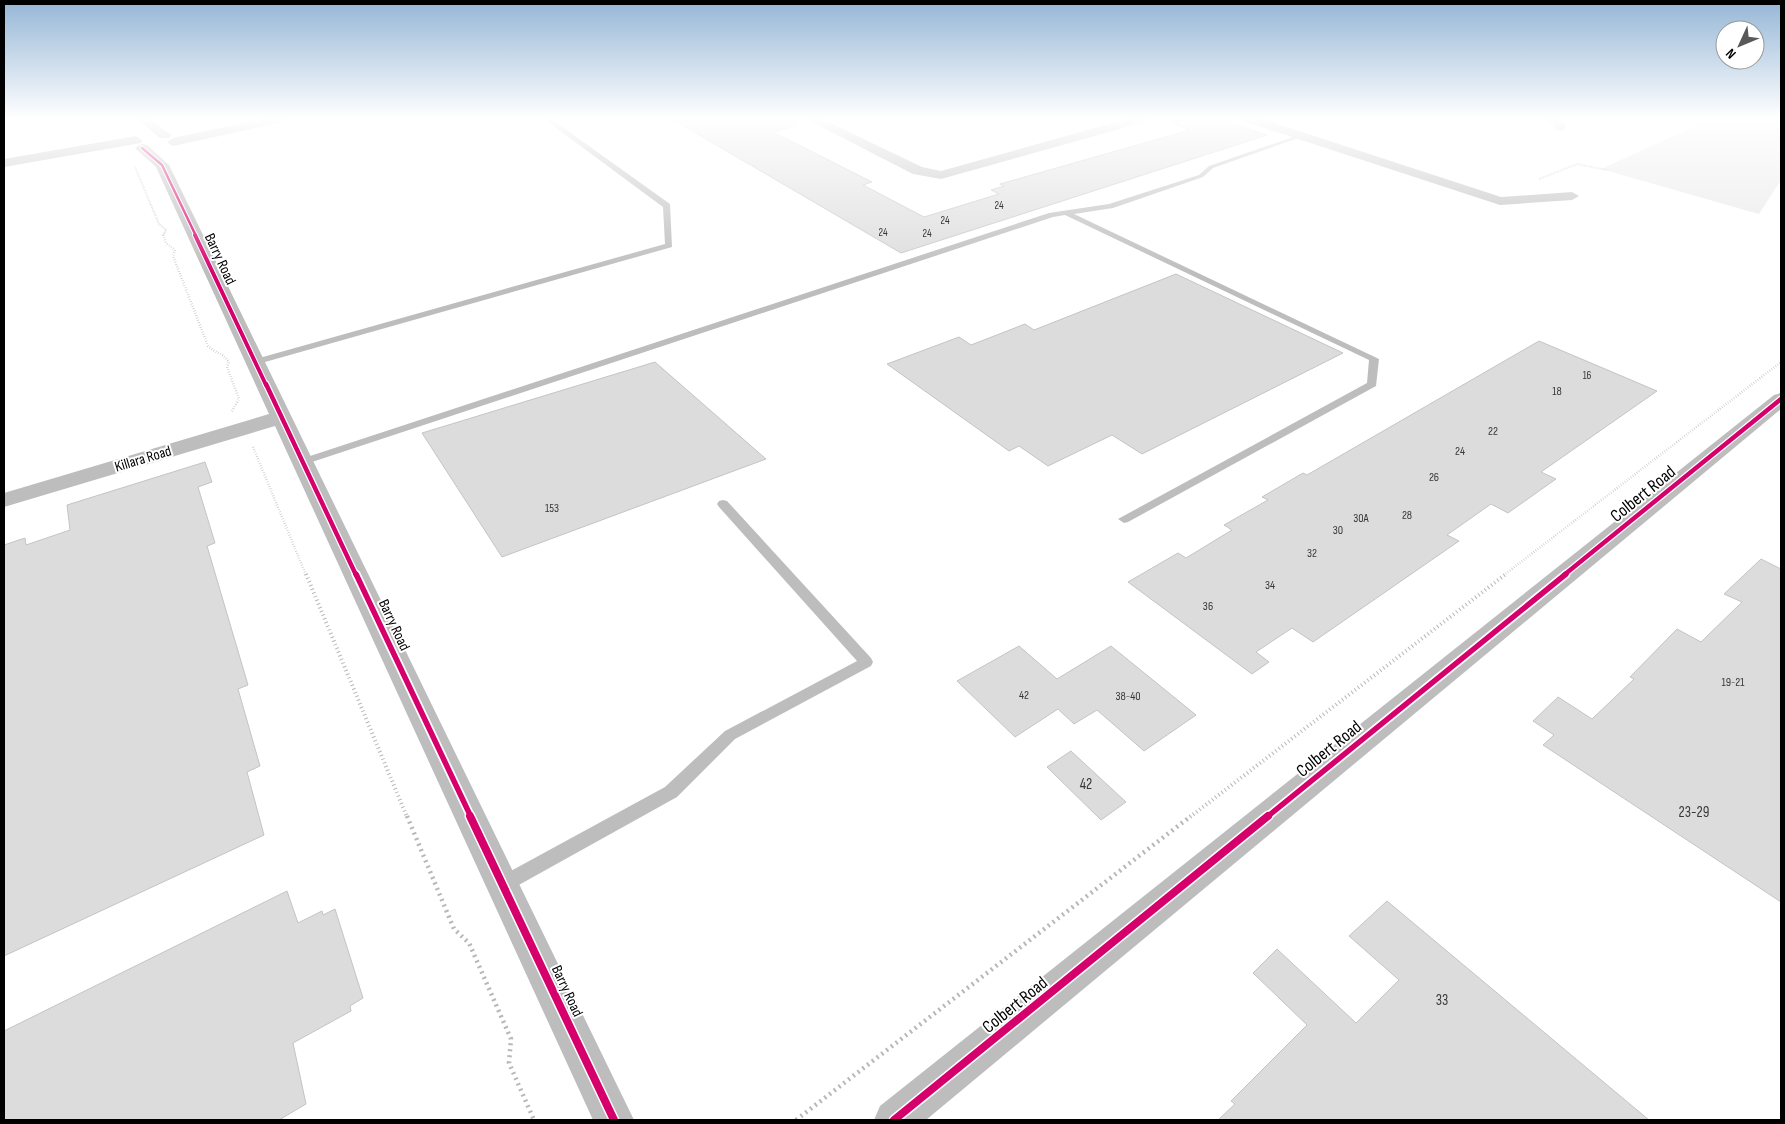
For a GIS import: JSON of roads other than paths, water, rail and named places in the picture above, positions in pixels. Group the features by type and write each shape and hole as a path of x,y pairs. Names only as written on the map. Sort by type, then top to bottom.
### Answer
{"street":[{"name":"Barry Road","path":"167,170 302,462 614,1120"},
{"path":"920,170 941,175 957,170"},
{"path":"1406,170 1500,201 1572,196"},
{"name":"Colbert Road","path":"894,1120 1781,400"},
{"name":"Killara Road","path":"4,500 282,417"}],"lane":[{"path":"255,362 669,245 667,206 617,170"},
{"path":"302,462 1052,214 1119,203 1202,176 1208,170"},
{"path":"1066,212 1374,359 1372,384 1124,519"},
{"path":"502,885 671,792 730,734 866,662 723,504"}]}
